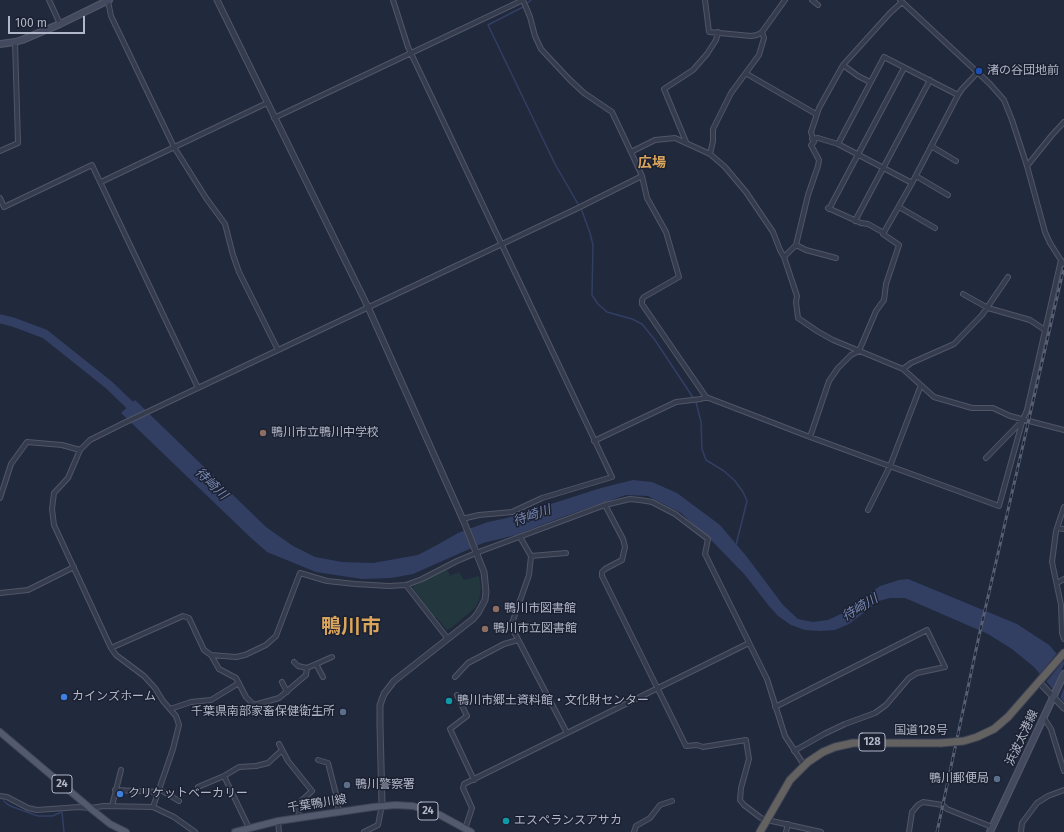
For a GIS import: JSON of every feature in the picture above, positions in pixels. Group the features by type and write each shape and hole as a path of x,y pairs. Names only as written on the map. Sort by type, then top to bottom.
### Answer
{"highway":[{"name":"国道128号","path":"760,832 790,780 804,765 816,756 831,748 853,743 941,743 958,742 977,737 994,728 1008,717 1064,653"}],"main road":[{"path":"2,44 14,42 60,24 108,0"},
{"name":"浜波太港線","path":"991,830 1064,674"},
{"name":"24","path":"0,732 110,824 126,832"},
{"name":"千葉鴨川線","path":"239,831 249,828 259,829 278,821 382,805 407,805 419,807 440,815 468,831"}],"street":[{"path":"49,0 60,24"},
{"path":"108,0 112,16 174,147 206,198 225,224 232,255 239,272 278,350"},
{"path":"217,0 368,307 463,521 484,572 486,582 485,600 473,619 391,684 382,698 380,705 382,805 378,825 370,831 364,832"},
{"path":"393,0 408,47 612,477 542,498 512,512 479,515 463,521"},
{"path":"705,0 709,32 751,36 762,32 785,0"},
{"path":"812,0 818,5"},
{"path":"784,257 796,245 808,195 818,166 819,160 811,145 814,142 811,132 818,108 843,65 890,13 902,2 909,0"},
{"path":"274,118 523,1 530,16 535,36 541,49 584,93 612,112 631,152 642,176 648,198 666,232 679,277 644,297 642,304 706,397 810,437 999,506 1023,419 1027,410 1061,260"},
{"path":"902,2 978,72 1004,100 1027,166 1045,232 1064,265"},
{"path":"686,142 664,89 693,70 707,54 716,40 718,32"},
{"path":"710,154 714,129 731,93 747,74 759,55 764,38 762,32"},
{"path":"0,151 18,143 14,42"},
{"path":"838,144 884,57 958,95"},
{"path":"843,65 858,76 870,82"},
{"path":"810,437 829,381 838,368 851,355 859,351 876,311 884,300 886,284 899,245 883,234 884,232 828,208 859,155 904,68"},
{"path":"884,232 916,176 958,95 978,72"},
{"path":"747,74 816,114"},
{"path":"855,220 930,80"},
{"path":"100,182 267,103"},
{"path":"1027,166 1064,122"},
{"path":"631,152 655,140 675,138 710,154 730,172 746,192 773,232 784,257 797,296 796,302 798,318 833,340 903,369 934,396 972,408 993,408 1010,416 1064,430"},
{"path":"812,139 818,138 838,144 912,183"},
{"path":"931,146 956,161"},
{"path":"0,198 4,207 92,165 198,388"},
{"path":"153,807 174,749 179,725 176,716 144,676 116,655 54,525 52,509 54,493 68,478 80,450 90,440 154,408 502,245 642,176"},
{"path":"916,176 948,195"},
{"path":"899,206 936,228"},
{"path":"796,245 806,250 836,258"},
{"path":"903,369 911,363 954,344 976,323 988,308 1008,277"},
{"path":"963,294 988,308 1030,320 1045,330"},
{"path":"868,510 890,466 921,384"},
{"path":"594,441 676,402 706,397"},
{"path":"986,458 1023,419"},
{"path":"0,498 11,464 27,442 62,445 80,450"},
{"path":"211,655 236,657 245,655 258,650 271,641 279,628 300,573 327,581 389,586 406,585 422,579 476,552 605,505 630,499 652,502 675,514 708,539 705,554 767,679 785,736 804,765"},
{"path":"605,505 623,539 625,548 622,560 605,569 602,572 602,576 686,746 697,745 703,747 746,740 749,759 741,788 740,800 744,805 761,818 821,832"},
{"path":"1064,507 1057,528 1052,562 1061,605 1062,633 1064,639"},
{"path":"1057,528 1064,529"},
{"path":"520,537 532,556 529,575 512,622 512,629 567,733"},
{"path":"532,556 566,553"},
{"path":"0,593 28,590 74,567"},
{"path":"1057,583 1064,578"},
{"path":"406,585 448,639"},
{"path":"112,648 183,616 189,618 204,650 211,655 219,669 234,676 246,697 254,705 279,698 306,675 307,668"},
{"path":"775,707 927,630 945,667 917,673 910,678 886,705 875,713 838,727 794,751"},
{"path":"456,677 468,663 504,644 518,640"},
{"path":"468,831 472,808 463,788 464,784 749,643"},
{"path":"294,662 298,666 307,668 332,657"},
{"path":"316,664 323,677"},
{"path":"1041,680 1064,708"},
{"path":"282,682 287,692"},
{"path":"170,709 191,702 211,700 239,683"},
{"path":"457,695 467,716 450,729 474,780"},
{"path":"1044,718 1051,729 1064,771"},
{"path":"278,744 281,751 312,791 299,803 299,818"},
{"path":"198,786 224,776 239,767 256,766 268,763 281,751"},
{"path":"318,760 328,763 339,812"},
{"path":"112,806 121,770"},
{"path":"224,776 249,828"},
{"path":"116,790 158,791 179,801"},
{"path":"1021,832 1022,823 1037,803 1048,796 1064,790"},
{"path":"0,796 7,797 28,808 37,810 112,806 153,807 174,817 195,832"},
{"path":"634,832 636,826 650,818 660,805 672,801"},
{"path":"909,832 912,812 918,805 924,802 943,805 947,809 991,830"},
{"path":"278,821 279,832"},
{"path":"786,832 788,824"}],"shaded area":[{"path":"447,569 450,576 459,572 464,580 479,576 481,589 479,600 475,608 447,630 436,617 434,617 413,588 414,584"}],"water":[{"path":"135,400 266,527 293,546 315,557 342,562 373,563 418,555 458,533 488,522 507,518 601,488 633,480 652,482 677,493 720,525 747,557 783,605 798,619 813,622 828,620 845,612 880,586 899,580 908,579 1017,624 1049,645 1064,662 1064,702 1034,667 1012,649 988,634 905,598 890,598 879,601 849,624 835,630 805,630 791,625 778,616 745,575 714,543 681,513 648,496 626,495 516,535 483,543 413,574 391,578 362,579 316,572 267,552 250,537 121,413"}],"pier":[{"path":"1058,652 1064,660 1046,682 1039,675"},
{"path":"1064,664 1064,688 1059,700 1052,691"}],"waterway":[{"path":"531,0 523,7 488,25 555,164 582,211 593,245 592,295 598,304 607,312 632,319 642,324 655,340 696,402 701,422 702,449 706,460 724,471 735,481 743,492 747,501 736,545"},
{"name":"待崎川","path":"0,319 13,322 45,334 109,385 138,413"},
{"path":"4,801 13,807 38,816 52,816 62,812 64,832"}],"railway":[{"path":"937,832 979,636 1064,267"}],"place":[{"name":"渚の谷団地前","path":"979,71"},
{"name":"鴨川市立鴨川中学校","path":"263,433"},
{"name":"鴨川市図書館","path":"496,609"},
{"name":"鴨川市立図書館","path":"485,629"},
{"name":"カインズホーム","path":"64,697"},
{"name":"鴨川市郷土資料館・文化財センター","path":"449,701"},
{"name":"千葉県南部家畜保健衛生所","path":"343,712"},
{"name":"鴨川郵便局","path":"997,779"},
{"name":"鴨川警察署","path":"347,785"},
{"name":"クリケットベーカリー","path":"120,794"},
{"name":"エスペランスアサカ","path":"506,821"}],"district":[{"name":"広場","path":"652,163"},
{"name":"鴨川市","path":"351,627"}]}
